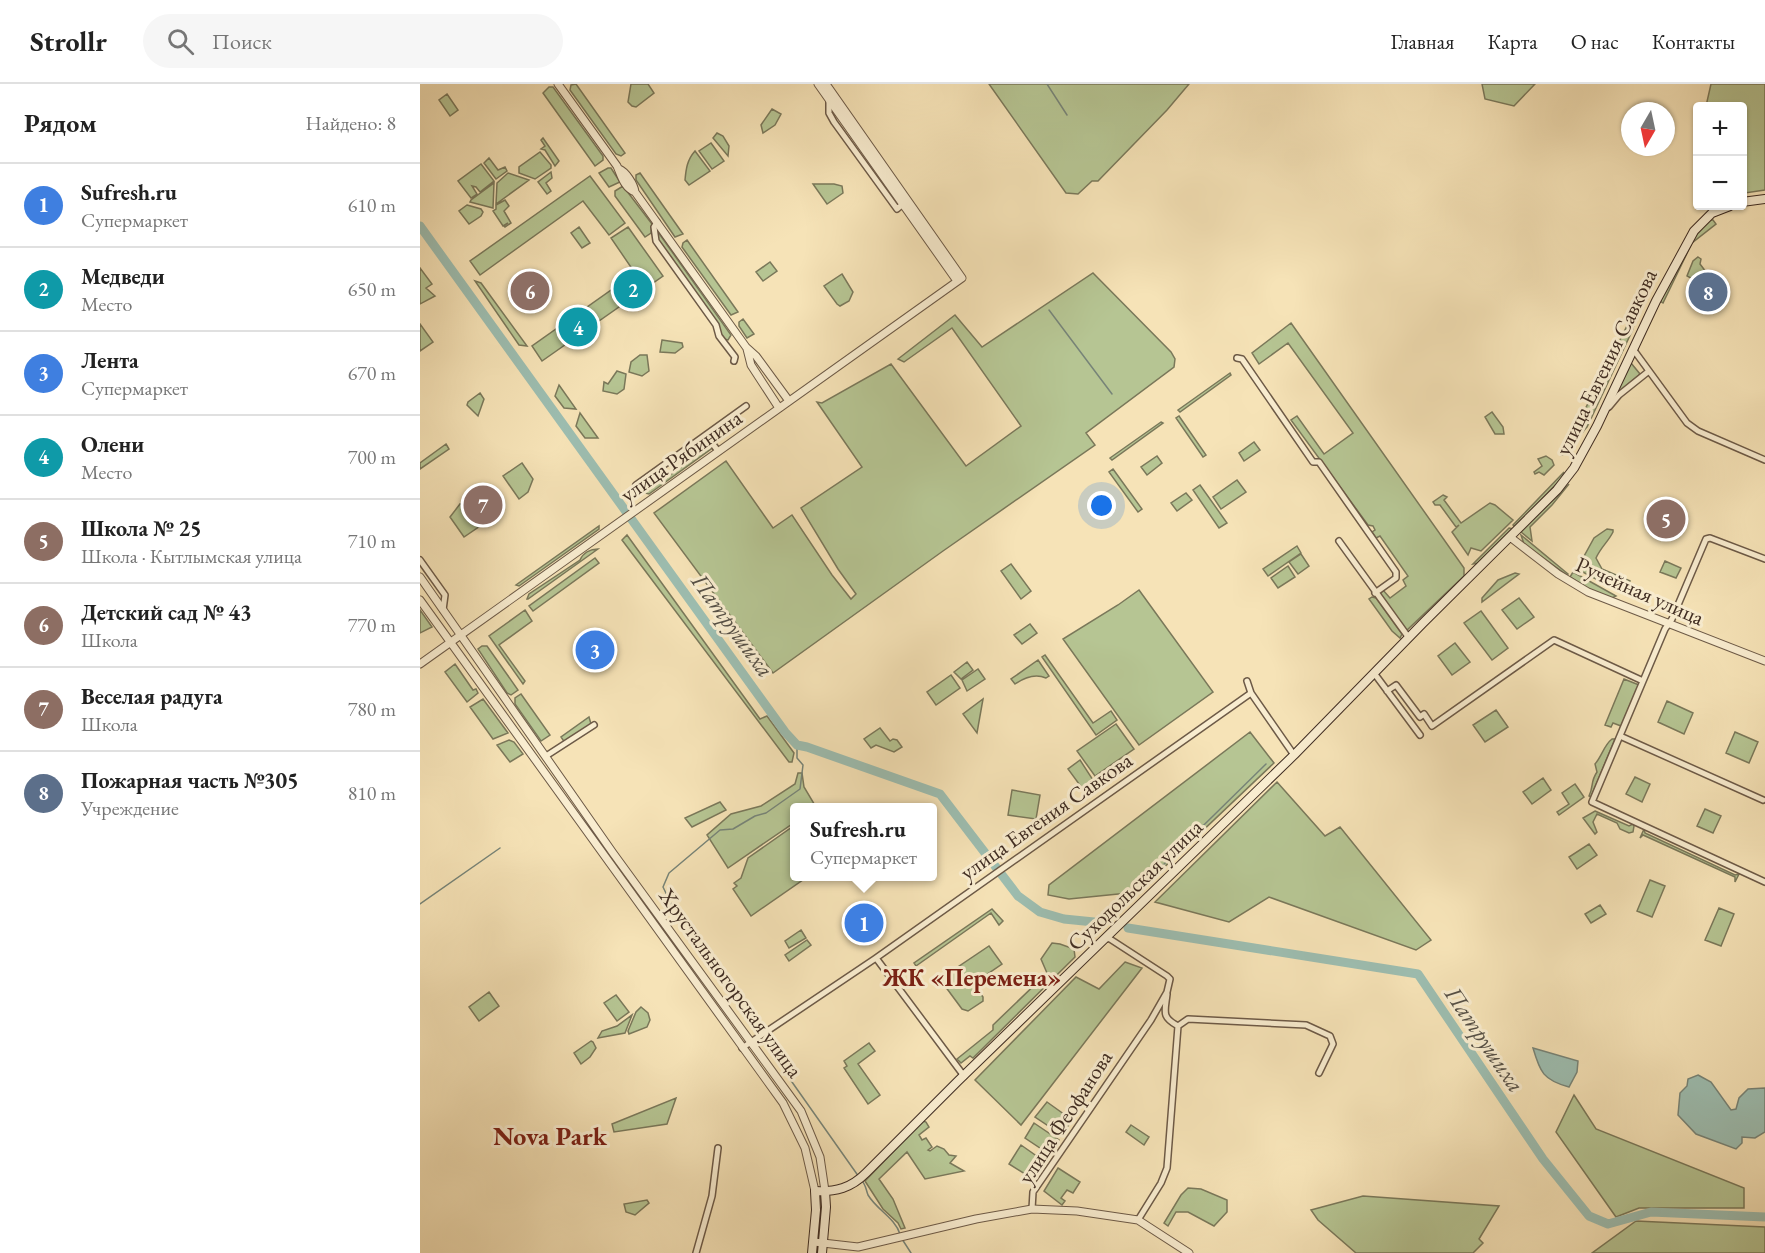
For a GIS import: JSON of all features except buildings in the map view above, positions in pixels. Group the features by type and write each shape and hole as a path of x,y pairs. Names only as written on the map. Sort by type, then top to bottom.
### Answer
{"main road":[{"path":"1747,201 1765,199"},
{"name":"улица Евгения Савкова","path":"1510,537 1571,472 1597,426 1673,267 1694,231 1712,213 1720,210"},
{"name":"Суходольская улица","path":"815,1191 838,1190 855,1184 1294,755 1510,537"},
{"path":"812,1253 815,1191"},
{"name":"Хрустальногорская улица","path":"822,1253 825,1191"}],"street":[{"path":"558,84 619,169 635,187 635,192 746,347 756,356 789,401"},
{"path":"818,84 903,204 960,279"},
{"path":"826,84 960,279"},
{"path":"657,222 654,227 656,241 716,325 717,333 735,357 734,361"},
{"name":"улица Рябинина","path":"420,664 960,279"},
{"path":"727,346 738,336"},
{"path":"746,347 752,365 779,408"},
{"path":"1633,349 1687,423 1698,431 1765,460"},
{"path":"1237,358 1242,359 1313,462 1319,462 1396,572 1396,578 1375,593"},
{"path":"1597,426 1601,423 1612,402 1649,371"},
{"path":"636,484 746,406"},
{"path":"706,435 718,451"},
{"name":"Ручейная улица","path":"1510,537 1578,587 1765,661"},
{"path":"1765,559 1710,538 1706,539 1592,802 1765,882"},
{"path":"1339,541 1409,638"},
{"path":"420,560 445,595 443,610"},
{"name":"Хрустальногорская улица","path":"420,577 660,917 801,1111 820,1157 825,1191"},
{"name":"Хрустальногорская улица","path":"420,600 783,1103 808,1157 815,1191"},
{"path":"1387,691 1396,685 1420,717 1424,714 1432,726 1554,640 1643,681"},
{"path":"1374,673 1420,735"},
{"path":"1247,681 1251,693 1294,755"},
{"name":"улица Евгения Савкова","path":"742,1048 990,878 1251,693"},
{"path":"546,756 594,725"},
{"path":"1620,736 1763,800"},
{"path":"623,882 630,882 632,877"},
{"path":"652,923 655,916 660,917"},
{"name":"улица Феофанова","path":"814,1242 858,1247 1032,1209 1033,1192 1151,1020 1167,992 1170,980 1110,939 1105,938"},
{"path":"876,957 964,1076"},
{"path":"1167,992 1164,1014 1178,1026"},
{"path":"1178,1026 1188,1019 1306,1025 1330,1036 1333,1044 1319,1073"},
{"path":"1138,1220 1161,1183 1167,1168 1178,1026"},
{"path":"696,1253 712,1196 718,1148"},
{"path":"1032,1209 1077,1211 1138,1220 1189,1253"}],"green space":[{"path":"576,84 625,153 621,156 616,154 570,90 571,85"},
{"path":"631,84 648,84 654,93 636,107 632,106 628,102"},
{"path":"989,84 1189,84 1098,181 1092,181 1078,194 1066,193"},
{"path":"1482,84 1535,84 1514,106 1485,99"},
{"path":"1711,84 1765,84 1765,190 1747,193 1747,102 1707,102"},
{"path":"549,87 553,87 603,156 603,160 595,166 543,93"},
{"path":"447,94 458,110 450,116 439,100"},
{"path":"772,109 781,114 775,125 763,133 761,125"},
{"path":"717,133 723,136 729,146 728,156 713,138"},
{"path":"543,138 559,161 555,166 545,150 541,149 545,146 541,140"},
{"path":"711,143 724,161 712,169 699,151"},
{"path":"695,151 710,171 689,185 685,180 686,168"},
{"path":"540,152 551,168 535,179 519,173 519,167"},
{"path":"489,158 498,170 505,167 507,171 496,179 484,163"},
{"path":"481,164 494,181 480,192 472,186 477,194 471,198 458,181"},
{"path":"611,168 620,182 609,187 599,173"},
{"path":"551,172 552,178 546,183 551,191 547,194 538,182"},
{"path":"508,173 529,180 496,204 497,183"},
{"path":"640,173 683,234 675,237 636,180 636,175"},
{"path":"590,176 625,223 609,235 583,201 480,275 470,261"},
{"path":"494,183 493,208 470,202 471,200"},
{"path":"813,184 842,186 843,193 827,204"},
{"path":"623,186 652,224 651,233 645,237 615,196 615,191"},
{"path":"505,200 509,206 504,211 511,223 505,227 508,223 503,226 493,211 496,205"},
{"path":"467,205 481,209 483,212 469,224 459,211"},
{"path":"1709,220 1713,220 1716,224 1692,243 1663,303 1660,301 1691,241"},
{"path":"579,227 590,243 582,248 571,233"},
{"path":"628,227 663,276 542,361 532,346 635,273 611,238"},
{"path":"656,232 731,335 728,340 724,339 657,240"},
{"path":"687,240 738,312 731,315 682,247"},
{"path":"1698,257 1701,259 1700,264 1713,278 1712,282 1705,286 1687,276 1693,261"},
{"path":"770,262 777,271 763,281 756,272"},
{"path":"420,268 432,284 426,288 435,296 420,304"},
{"path":"1093,273 1171,352 1175,359 1174,367 1086,433 1095,445 773,673 654,513 726,461 773,528 792,515 851,599 856,594 801,508 862,467 817,402 822,403 891,364 966,466 1021,426 952,328 904,362 898,359 955,315 982,347"},
{"path":"842,274 853,292 849,301 840,306 824,286"},
{"path":"475,281 481,283 527,346 519,345"},
{"path":"1631,318 1634,322 1633,329 1587,427 1572,447 1562,455"},
{"path":"743,319 754,334 747,338 739,326 739,322"},
{"path":"1291,323 1464,568 1464,576 1406,631 1380,591 1383,590 1390,598 1406,586 1403,580 1408,576 1380,536 1376,538 1372,532 1375,530 1373,526 1368,525 1291,420 1297,416 1324,454 1353,433 1288,343 1259,364 1252,353"},
{"path":"420,324 433,342 420,351"},
{"path":"662,340 682,343 683,347 675,353 660,352"},
{"path":"640,355 647,355 649,371 642,376 629,372 631,362"},
{"path":"1631,363 1640,374 1615,395"},
{"path":"617,371 626,374 624,389 617,394 603,391 604,382 608,384"},
{"path":"1230,373 1231,375 1180,412 1178,410"},
{"path":"559,385 576,409 564,408 555,396"},
{"path":"480,393 484,399 478,416 467,405"},
{"path":"1492,412 1503,427 1504,434 1495,434 1485,417"},
{"path":"580,413 598,438 585,438 576,426"},
{"path":"1179,416 1206,455 1203,457 1176,418"},
{"path":"1161,422 1163,423 1112,460 1110,458"},
{"path":"1254,442 1260,450 1244,461 1239,453"},
{"path":"446,444 449,449 420,469 420,463"},
{"path":"711,446 711,449 649,494 645,493"},
{"path":"1157,456 1162,463 1147,475 1141,467"},
{"path":"1546,456 1552,460 1554,465 1544,475 1539,472 1535,474 1534,472 1542,466 1538,459"},
{"path":"522,463 533,479 528,492 519,499 503,476"},
{"path":"1113,469 1142,509 1138,512 1109,472"},
{"path":"1564,472 1562,478 1515,527 1513,525"},
{"path":"1237,480 1246,492 1221,509 1213,497"},
{"path":"1569,484 1530,527 1532,541 1521,532"},
{"path":"1200,485 1227,523 1219,528 1193,490"},
{"path":"1186,493 1192,500 1177,511 1171,503"},
{"path":"1443,495 1447,497 1444,500 1461,523 1490,503 1513,520 1481,551 1471,548 1468,555 1452,532 1459,525 1456,527 1440,505 1435,505 1433,502"},
{"path":"460,504 466,506 469,504 483,524 464,537 450,517"},
{"path":"599,526 599,529 519,586 516,585"},
{"path":"1509,528 1513,529 1480,563 1473,564"},
{"path":"1607,529 1613,532 1596,558 1602,569 1630,581 1624,594 1577,569 1594,538"},
{"path":"627,535 760,719 767,716 794,753 792,762 789,762 622,540"},
{"path":"1521,535 1568,574 1524,544"},
{"path":"1297,546 1301,553 1268,576 1263,569"},
{"path":"598,549 527,599 529,594 580,560 587,552"},
{"path":"1301,554 1309,566 1298,574 1289,562"},
{"path":"595,558 599,563 533,611 529,606"},
{"path":"1665,561 1681,568 1676,578 1660,572"},
{"path":"1011,564 1031,591 1021,599 1001,571"},
{"path":"1288,566 1295,577 1278,588 1271,578"},
{"path":"1573,572 1616,596 1610,599 1587,588 1570,577"},
{"path":"1515,573 1519,574 1482,602 1482,598 1498,580"},
{"path":"1139,590 1213,692 1139,745 1063,639"},
{"path":"1376,598 1402,634 1400,638 1392,631 1369,599"},
{"path":"1519,598 1534,617 1517,629 1502,610"},
{"path":"420,610 432,627 420,633"},
{"path":"525,610 532,621 499,645 525,681 523,684 489,636"},
{"path":"1481,611 1508,648 1492,660 1464,623"},
{"path":"1030,624 1037,633 1022,644 1014,635"},
{"path":"1455,643 1470,662 1452,675 1438,656"},
{"path":"487,646 518,690 511,695 507,693 478,649"},
{"path":"1045,655 1093,723 1111,711 1117,720 1096,735 1042,657"},
{"path":"1038,660 1049,676 1046,678 1030,676 1015,684 1011,679"},
{"path":"967,662 973,670 961,679 954,672"},
{"path":"455,664 473,690 476,689 478,693 467,702 445,672"},
{"path":"978,669 985,679 967,691 962,680"},
{"path":"951,675 960,688 936,705 927,692"},
{"path":"1624,679 1639,685 1621,726 1613,723 1611,727 1605,725"},
{"path":"521,694 550,735 541,741 515,704 515,698"},
{"path":"483,699 508,733 493,739 470,707"},
{"path":"983,699 977,733 963,714"},
{"path":"1667,701 1693,713 1684,734 1658,722"},
{"path":"1496,710 1508,727 1485,742 1473,725"},
{"path":"589,717 591,724 565,743 561,737"},
{"path":"1116,724 1134,749 1095,776 1077,751"},
{"path":"880,728 890,741 897,740 902,747 894,752 876,745 871,748 864,739"},
{"path":"1250,732 1274,763 1138,892 1069,899 1048,895 1049,885"},
{"path":"1735,732 1758,742 1749,763 1726,753"},
{"path":"1612,739 1615,739 1591,797 1589,796 1597,772 1595,764"},
{"path":"509,740 514,742 523,754 510,762 497,745"},
{"path":"1080,760 1093,780 1082,788 1068,769"},
{"path":"798,773 802,773 804,787 814,803 790,803 790,825 728,868 707,835 731,814 761,806 795,784"},
{"path":"1635,777 1650,784 1642,802 1626,794"},
{"path":"1543,778 1551,790 1532,804 1523,792"},
{"path":"1277,782 1325,836 1340,827 1431,940 1416,950 1269,897 1229,922 1155,902"},
{"path":"1575,784 1584,797 1559,815 1557,812 1569,804 1562,793"},
{"path":"1012,790 1040,795 1036,819 1008,815"},
{"path":"720,802 726,810 692,827 685,818"},
{"path":"1705,809 1721,816 1713,833 1697,826"},
{"path":"1595,811 1629,826 1633,824 1633,832 1629,833 1620,829 1617,823 1597,814 1593,822 1597,832 1595,834 1583,818"},
{"path":"790,829 790,881 801,881 751,916 733,889 737,886 734,883 741,878 748,858"},
{"path":"1644,829 1645,833 1735,875 1739,874 1735,882 1735,877 1643,835 1640,838"},
{"path":"1589,844 1597,855 1577,869 1569,857"},
{"path":"1650,880 1665,886 1652,917 1637,911"},
{"path":"1600,905 1606,914 1591,923 1585,914"},
{"path":"1719,908 1734,914 1721,946 1705,940"},
{"path":"992,909 1003,921 999,925 991,913 916,966 914,963"},
{"path":"801,930 806,938 789,948 785,941"},
{"path":"807,940 811,945 789,961 785,955"},
{"path":"1052,943 1074,949 1075,957 973,1058 970,1056 961,1063 957,1059 993,1030 993,1025 1047,973 1041,959"},
{"path":"989,946 1002,964 973,984 983,997 983,1001 968,1011 962,1009 942,982 943,977"},
{"path":"1125,962 1142,968 1021,1125 975,1080 1076,977 1099,989"},
{"path":"489,992 499,1006 479,1021 469,1007"},
{"path":"616,995 629,1012 617,1021 604,1003"},
{"path":"641,1007 648,1013 650,1020 647,1027 629,1034 628,1031 636,1012"},
{"path":"632,1015 625,1033 598,1038 602,1031 617,1026"},
{"path":"591,1041 596,1048 581,1064 574,1053"},
{"path":"869,1043 875,1051 858,1064 880,1095 868,1104 844,1068 847,1066 844,1061"},
{"path":"1574,1095 1596,1129 1744,1188 1744,1208 1639,1208 1616,1217 1556,1132"},
{"path":"676,1098 667,1124 614,1132 612,1124"},
{"path":"1047,1102 1072,1120 1062,1135 1035,1117"},
{"path":"923,1121 929,1127 919,1135 922,1140 926,1138 932,1147 928,1150 937,1146 949,1155 956,1156 950,1163 964,1171 925,1179 907,1152 879,1179 893,1199 905,1228 901,1229 883,1209 865,1181"},
{"path":"1034,1123 1059,1140 1049,1154 1025,1138"},
{"path":"1131,1125 1149,1137 1144,1145 1126,1132"},
{"path":"1021,1145 1045,1162 1033,1179 1009,1164"},
{"path":"1058,1168 1080,1182 1073,1193 1067,1190 1061,1198 1065,1201 1062,1205 1044,1191"},
{"path":"1188,1188 1201,1189 1227,1200 1227,1212 1214,1226 1188,1212 1176,1212 1168,1226 1164,1223 1181,1195"},
{"path":"1363,1196 1499,1206 1479,1239 1483,1243 1473,1253 1356,1253 1318,1220 1311,1210"},
{"path":"647,1200 649,1203 635,1215 626,1212 624,1204"},
{"path":"1636,1221 1765,1227 1765,1253 1592,1253"}],"shaded area":[{"path":"1533,1048 1578,1061 1577,1072 1569,1087 1553,1081 1544,1074"},
{"path":"1698,1075 1711,1082 1731,1110 1736,1109 1739,1098 1748,1089 1765,1088 1765,1132 1755,1138 1742,1137 1742,1143 1736,1149 1696,1134 1678,1115 1680,1093 1687,1086 1688,1079"}],"waterway":[{"path":"1047,84 1067,115"},
{"name":"Патрушиха","path":"420,226 785,732 797,745 940,794 1018,896 1040,912 1064,919 1104,923"},
{"path":"1049,310 1112,394"},
{"path":"751,1023 679,920 663,887 669,873 720,830 733,829 755,816 766,813 800,789 803,765 797,758 797,745"},
{"path":"1104,923 1266,764"},
{"path":"420,904 500,848"},
{"name":"Патрушиха","path":"1128,928 1418,974 1543,1159 1589,1216 1608,1224 1651,1212 1765,1217"},
{"path":"780,1065 859,1177"},
{"path":"862,1181 868,1195 894,1223 900,1234"},
{"path":"902,1239 911,1253"}],"place":[{"name":"Медведи","path":"633,289"},
{"name":"Детский сад № 43","path":"530,291"},
{"name":"Пожарная часть №305","path":"1708,292"},
{"name":"Олени","path":"578,327"},
{"name":"Веселая радуга","path":"483,505"},
{"name":"Школа № 25","path":"1666,519"},
{"name":"Лента","path":"595,650"},
{"name":"Sufresh.ru","path":"864,923"}],"district":[{"name":"ЖК «Перемена»","path":"972,977"},
{"name":"Nova Park","path":"550,1136"}]}
